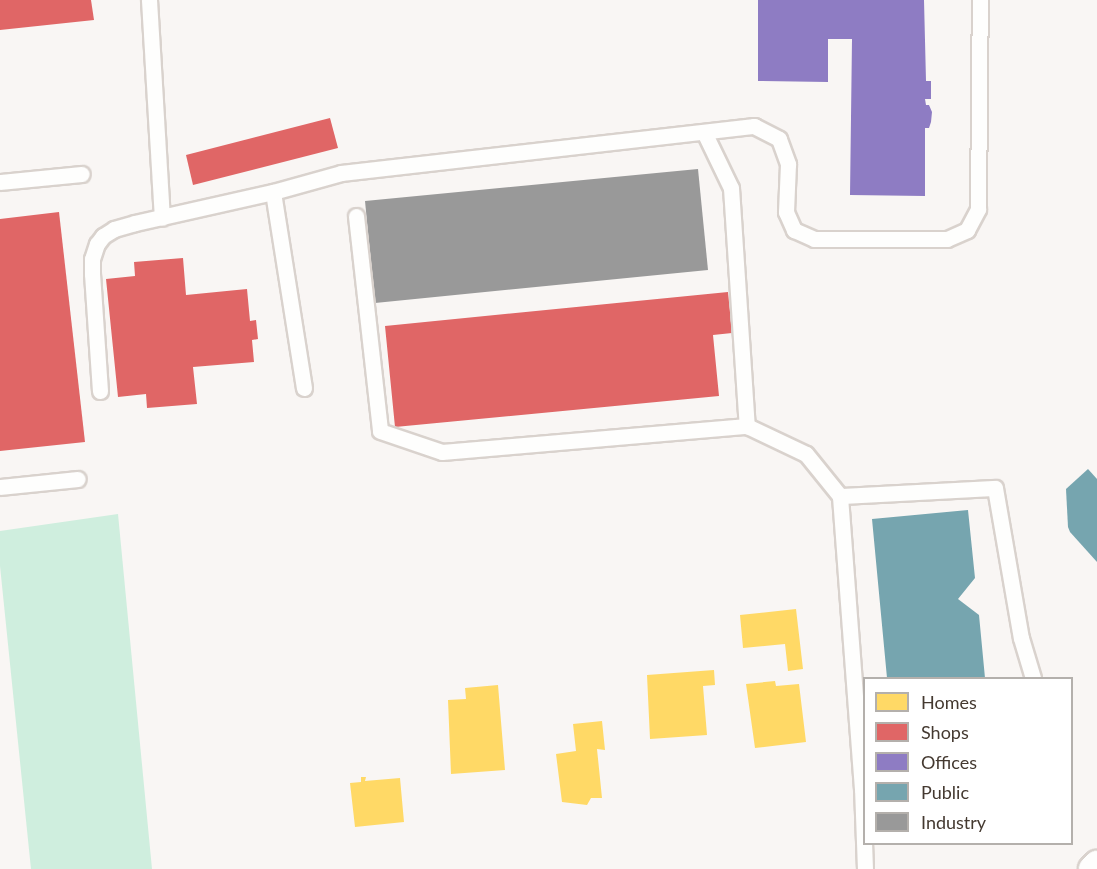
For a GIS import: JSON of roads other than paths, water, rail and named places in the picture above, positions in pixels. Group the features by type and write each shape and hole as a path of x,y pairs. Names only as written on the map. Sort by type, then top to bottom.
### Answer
{"street":[{"path":"1093,869 1097,865"}],"lane":[{"path":"149,0 162,218"},
{"path":"100,391 92,274 97,244 114,229 273,192 341,173 754,126 779,139 788,164 786,212 794,230 814,239 947,239 968,230 978,209 980,0"},
{"path":"704,132 731,188 747,426"},
{"path":"0,182 82,174"},
{"path":"273,192 304,388"},
{"path":"356,216 380,431 442,452 747,426 806,454 840,496 863,789"},
{"path":"0,487 78,479"},
{"path":"840,496 995,488 1021,638 1033,677"},
{"path":"864,845 865,869"}]}
